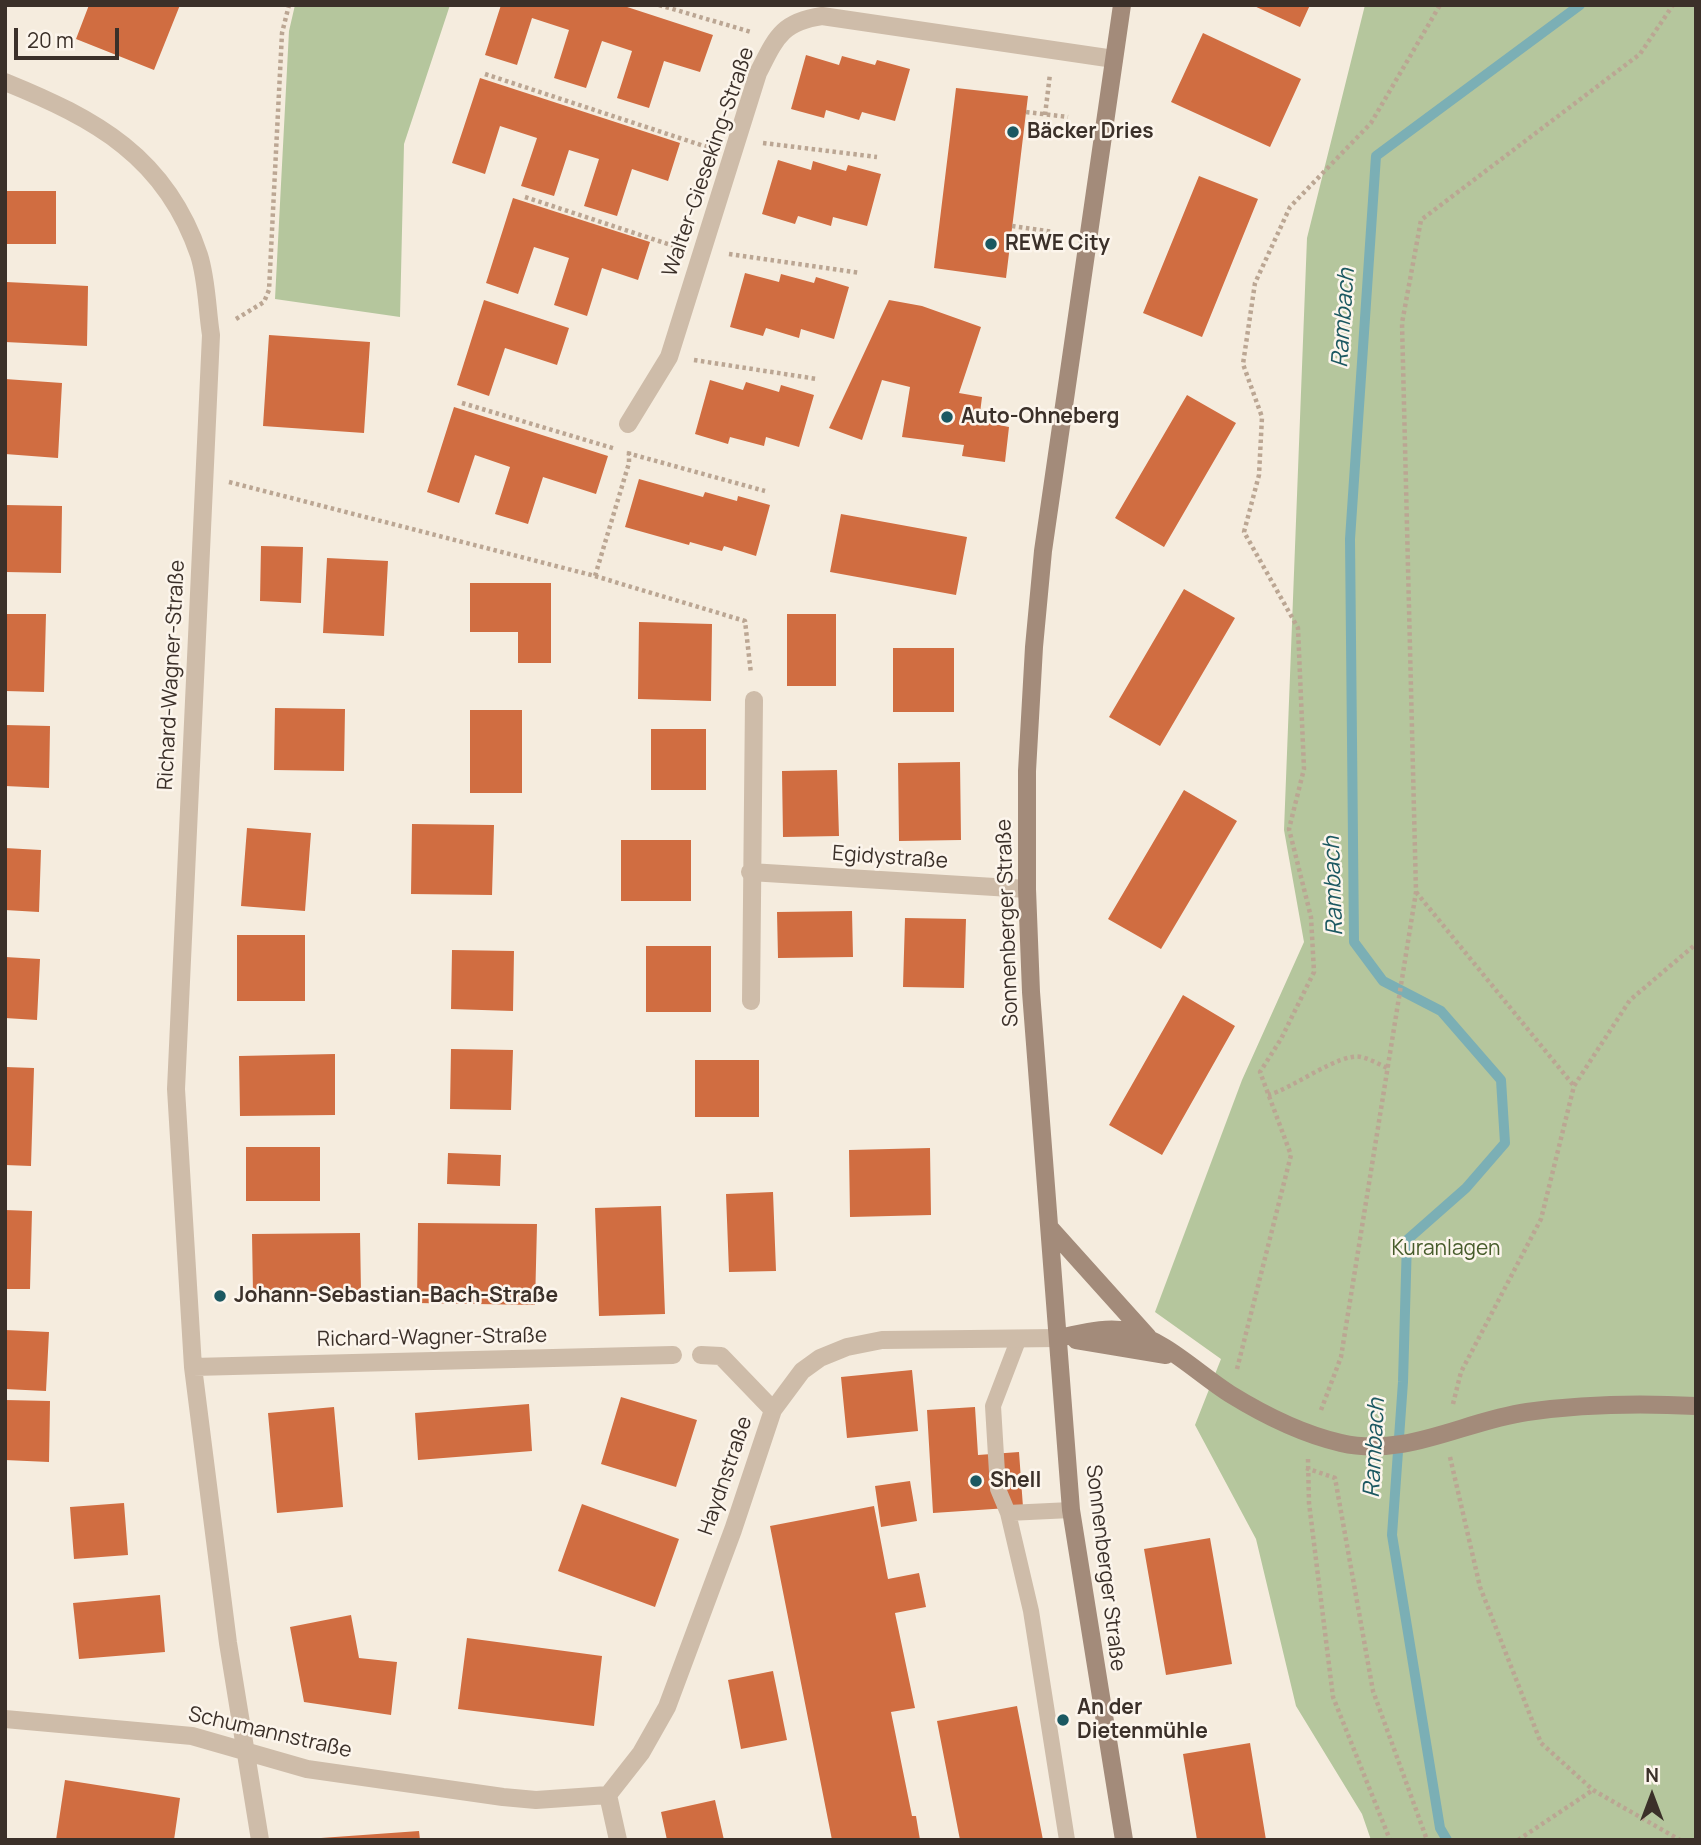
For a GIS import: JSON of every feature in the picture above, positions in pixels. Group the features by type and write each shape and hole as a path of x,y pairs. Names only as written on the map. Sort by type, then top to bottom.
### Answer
{"main road":[{"name":"Sonnenberger Straße","path":"1122,5 1043,551 1027,771 1027,889 1030,981 1071,1510 1124,1840"},
{"path":"1050,1228 1151,1340"},
{"path":"1059,1338 1101,1330 1126,1331 1151,1340 1231,1395 1312,1435 1344,1444 1387,1447 1419,1442 1498,1417 1548,1410 1606,1405 1696,1406"},
{"path":"1059,1338 1178,1358"}],"street":[{"name":"Walter-Gieseking-Straße","path":"628,424 669,356 758,73 775,38 797,20 822,16 1114,59"},
{"name":"Richard-Wagner-Straße","path":"5,82 96,123 141,160 176,202 199,257 211,335 176,1089 193,1367 228,1643 260,1840"},
{"path":"751,1001 750,872 754,700"},
{"name":"Egidystraße","path":"750,872 1027,889"},
{"name":"Haydnstraße","path":"608,1795 641,1753 667,1707 733,1530 773,1410 802,1371 820,1358 847,1347 882,1340 1059,1338"},
{"name":"Richard-Wagner-Straße","path":"193,1367 673,1355"},
{"path":"701,1355 721,1356 773,1410"},
{"name":"Schumannstraße","path":"5,1719 192,1736 246,1749 307,1769 503,1797 548,1800 608,1795"},
{"path":"608,1795 618,1840"}],"lane":[{"path":"1019,1338 993,1406 998,1489 1008,1513 1031,1611 1067,1840"},
{"path":"1008,1513 1071,1510"}],"path":[{"path":"211,335 264,302 269,290 282,33 289,5"},
{"path":"659,5 775,38"},
{"path":"1231,1395 1291,1156 1260,1072 1282,1039 1314,972 1311,917 1289,829 1304,769 1298,628 1244,533 1259,475 1262,417 1244,364 1255,284 1290,208 1371,123 1440,5"},
{"path":"1324,1402 1341,1357 1416,892 1402,323 1421,220 1640,54 1673,5"},
{"path":"1045,115 1053,52"},
{"path":"485,74 735,148 877,157"},
{"path":"1026,112 1068,117"},
{"path":"525,197 702,253 860,273"},
{"path":"1012,226 1053,232"},
{"path":"669,356 817,379"},
{"path":"595,576 629,463 628,424"},
{"path":"205,476 595,576 745,621 754,700"},
{"path":"1416,892 1574,1086"},
{"path":"1681,1840 1593,1790 1541,1743 1480,1587 1445,1435 1461,1372 1541,1219 1574,1086 1630,1000 1696,944"},
{"path":"1268,1095 1285,1091 1334,1064 1358,1056 1387,1068"},
{"path":"1390,1840 1333,1697 1306,1468 1335,1478 1373,1691 1427,1840"},
{"path":"1518,1840 1593,1790"}],"green space":[{"path":"295,5 450,5 404,144 400,317 275,299 289,31"},
{"name":"Kuranlagen","path":"1365,5 1696,5 1696,1840 1371,1840 1362,1814 1296,1706 1256,1539 1195,1425 1221,1359 1155,1312 1242,1080 1304,942 1284,830 1307,238"}],"building":[{"path":"89,5 180,5 154,70 76,39"},
{"path":"501,5 621,5 713,35 700,72 664,61 649,108 617,98 632,51 602,41 586,88 554,78 569,30 532,18 517,65 485,55"},
{"path":"1252,5 1310,5 1300,27"},
{"path":"1203,33 1301,79 1270,147 1171,102"},
{"path":"806,55 839,65 842,56 875,65 877,60 910,69 895,121 862,112 859,120 826,110 824,118 791,109"},
{"path":"480,78 680,143 668,181 632,169 617,216 584,206 599,159 569,150 554,196 521,186 537,138 500,126 485,174 452,163"},
{"path":"956,88 1028,96 1006,278 934,268"},
{"path":"778,160 811,170 813,161 846,171 848,165 881,174 867,226 833,217 831,226 798,216 795,224 762,214"},
{"path":"1199,176 1258,199 1202,337 1143,313"},
{"path":"5,191 56,191 56,244 5,244"},
{"path":"513,198 650,242 638,280 602,268 587,316 554,305 569,258 534,247 518,294 486,283"},
{"path":"745,273 779,282 781,274 814,283 816,277 849,287 834,339 801,329 799,338 766,328 763,336 730,327"},
{"path":"6,282 88,286 87,346 5,342"},
{"path":"484,300 569,328 557,365 505,348 489,396 457,385"},
{"path":"889,300 922,306 981,327 959,393 982,397 979,421 1009,427 1005,462 962,456 964,445 902,437 910,387 882,380 862,440 829,428"},
{"path":"269,335 370,342 364,433 263,426"},
{"path":"5,379 62,383 58,458 5,454"},
{"path":"710,380 743,390 746,382 779,392 781,385 814,395 799,447 766,437 764,446 730,437 728,444 695,434"},
{"path":"1187,395 1236,423 1164,547 1115,518"},
{"path":"454,407 608,456 596,494 543,477 528,524 495,514 510,467 475,455 459,503 427,492"},
{"path":"639,479 703,497 705,492 737,501 738,496 770,505 756,556 724,546 722,551 690,542 689,545 625,527"},
{"path":"5,505 62,506 61,573 5,572"},
{"path":"841,514 967,537 956,595 830,572"},
{"path":"261,546 303,547 301,603 260,601"},
{"path":"327,558 388,561 384,636 323,633"},
{"path":"470,583 551,583 551,663 518,663 518,632 470,632"},
{"path":"1184,589 1235,618 1160,746 1109,717"},
{"path":"5,614 46,614 44,692 5,691"},
{"path":"787,614 836,614 836,686 787,686"},
{"path":"639,622 712,624 711,701 638,699"},
{"path":"893,648 954,648 954,712 893,712"},
{"path":"275,708 345,709 344,771 274,770"},
{"path":"470,710 522,710 522,793 470,793"},
{"path":"5,725 50,726 49,788 5,786"},
{"path":"651,729 706,729 706,790 651,790"},
{"path":"960,762 961,840 899,841 898,763"},
{"path":"837,770 839,836 783,837 782,771"},
{"path":"1184,790 1237,821 1161,949 1108,919"},
{"path":"412,824 494,825 492,895 411,894"},
{"path":"247,828 311,833 305,911 241,906"},
{"path":"621,840 691,840 691,901 621,901"},
{"path":"5,848 41,850 39,912 5,910"},
{"path":"852,911 853,957 778,958 777,912"},
{"path":"905,918 966,919 964,988 903,987"},
{"path":"237,935 305,935 305,1001 237,1001"},
{"path":"646,946 711,946 711,1012 646,1012"},
{"path":"452,950 514,951 513,1011 451,1009"},
{"path":"5,957 40,959 37,1020 5,1018"},
{"path":"1183,995 1235,1026 1162,1155 1109,1125"},
{"path":"451,1049 513,1050 511,1110 450,1109"},
{"path":"335,1054 335,1115 240,1116 239,1056"},
{"path":"695,1060 759,1060 759,1117 695,1117"},
{"path":"5,1067 34,1068 31,1166 5,1165"},
{"path":"246,1147 320,1147 320,1201 246,1201"},
{"path":"930,1148 931,1215 850,1217 849,1150"},
{"path":"448,1153 501,1155 500,1186 447,1184"},
{"path":"773,1192 776,1271 729,1272 726,1194"},
{"path":"661,1206 665,1314 599,1316 595,1208"},
{"path":"5,1210 32,1211 30,1289 5,1289"},
{"path":"418,1223 537,1224 535,1305 417,1303"},
{"path":"360,1233 361,1292 253,1293 252,1234"},
{"path":"5,1330 49,1332 46,1391 5,1389"},
{"path":"912,1370 918,1431 847,1438 841,1377"},
{"path":"621,1397 697,1420 676,1487 601,1464"},
{"path":"5,1400 50,1401 49,1462 5,1460"},
{"path":"529,1404 532,1451 418,1460 415,1413"},
{"path":"334,1407 343,1507 277,1513 268,1413"},
{"name":"Shell","path":"975,1407 978,1455 1019,1452 1023,1507 933,1513 927,1410"},
{"path":"910,1481 917,1521 881,1527 875,1486"},
{"path":"124,1503 128,1555 74,1559 70,1507"},
{"path":"582,1504 679,1539 655,1607 558,1571"},
{"path":"874,1506 888,1579 919,1573 926,1607 895,1613 915,1708 891,1712 912,1816 916,1816 920,1840 832,1840 770,1526"},
{"path":"1210,1538 1232,1664 1166,1675 1144,1549"},
{"path":"160,1595 165,1652 79,1659 73,1603"},
{"path":"351,1615 359,1658 397,1662 391,1715 304,1702 290,1627"},
{"path":"467,1638 602,1656 594,1726 458,1709"},
{"path":"773,1671 787,1740 741,1749 728,1680"},
{"path":"1017,1706 1043,1840 960,1840 937,1721"},
{"path":"1250,1743 1266,1840 1197,1840 1183,1754"},
{"path":"65,1780 180,1798 174,1840 56,1840"},
{"path":"715,1800 724,1840 667,1840 661,1812"},
{"path":"419,1831 420,1840 321,1840 321,1838"}],"waterway":[{"name":"Rambach","path":"1447,1840 1440,1828 1392,1535 1403,1382 1407,1240 1466,1188 1505,1143 1501,1080 1441,1011 1383,981 1354,942 1350,539 1376,156 1580,5"}],"place":[{"name":"Bäcker Dries","path":"1013,132"},
{"name":"REWE City","path":"991,244"},
{"name":"Auto-Ohneberg","path":"947,417"},
{"name":"Johann-Sebastian-Bach-Straße","path":"220,1296"},
{"name":"Shell","path":"976,1481"},
{"name":"An der Dietenmühle","path":"1063,1720"}]}
